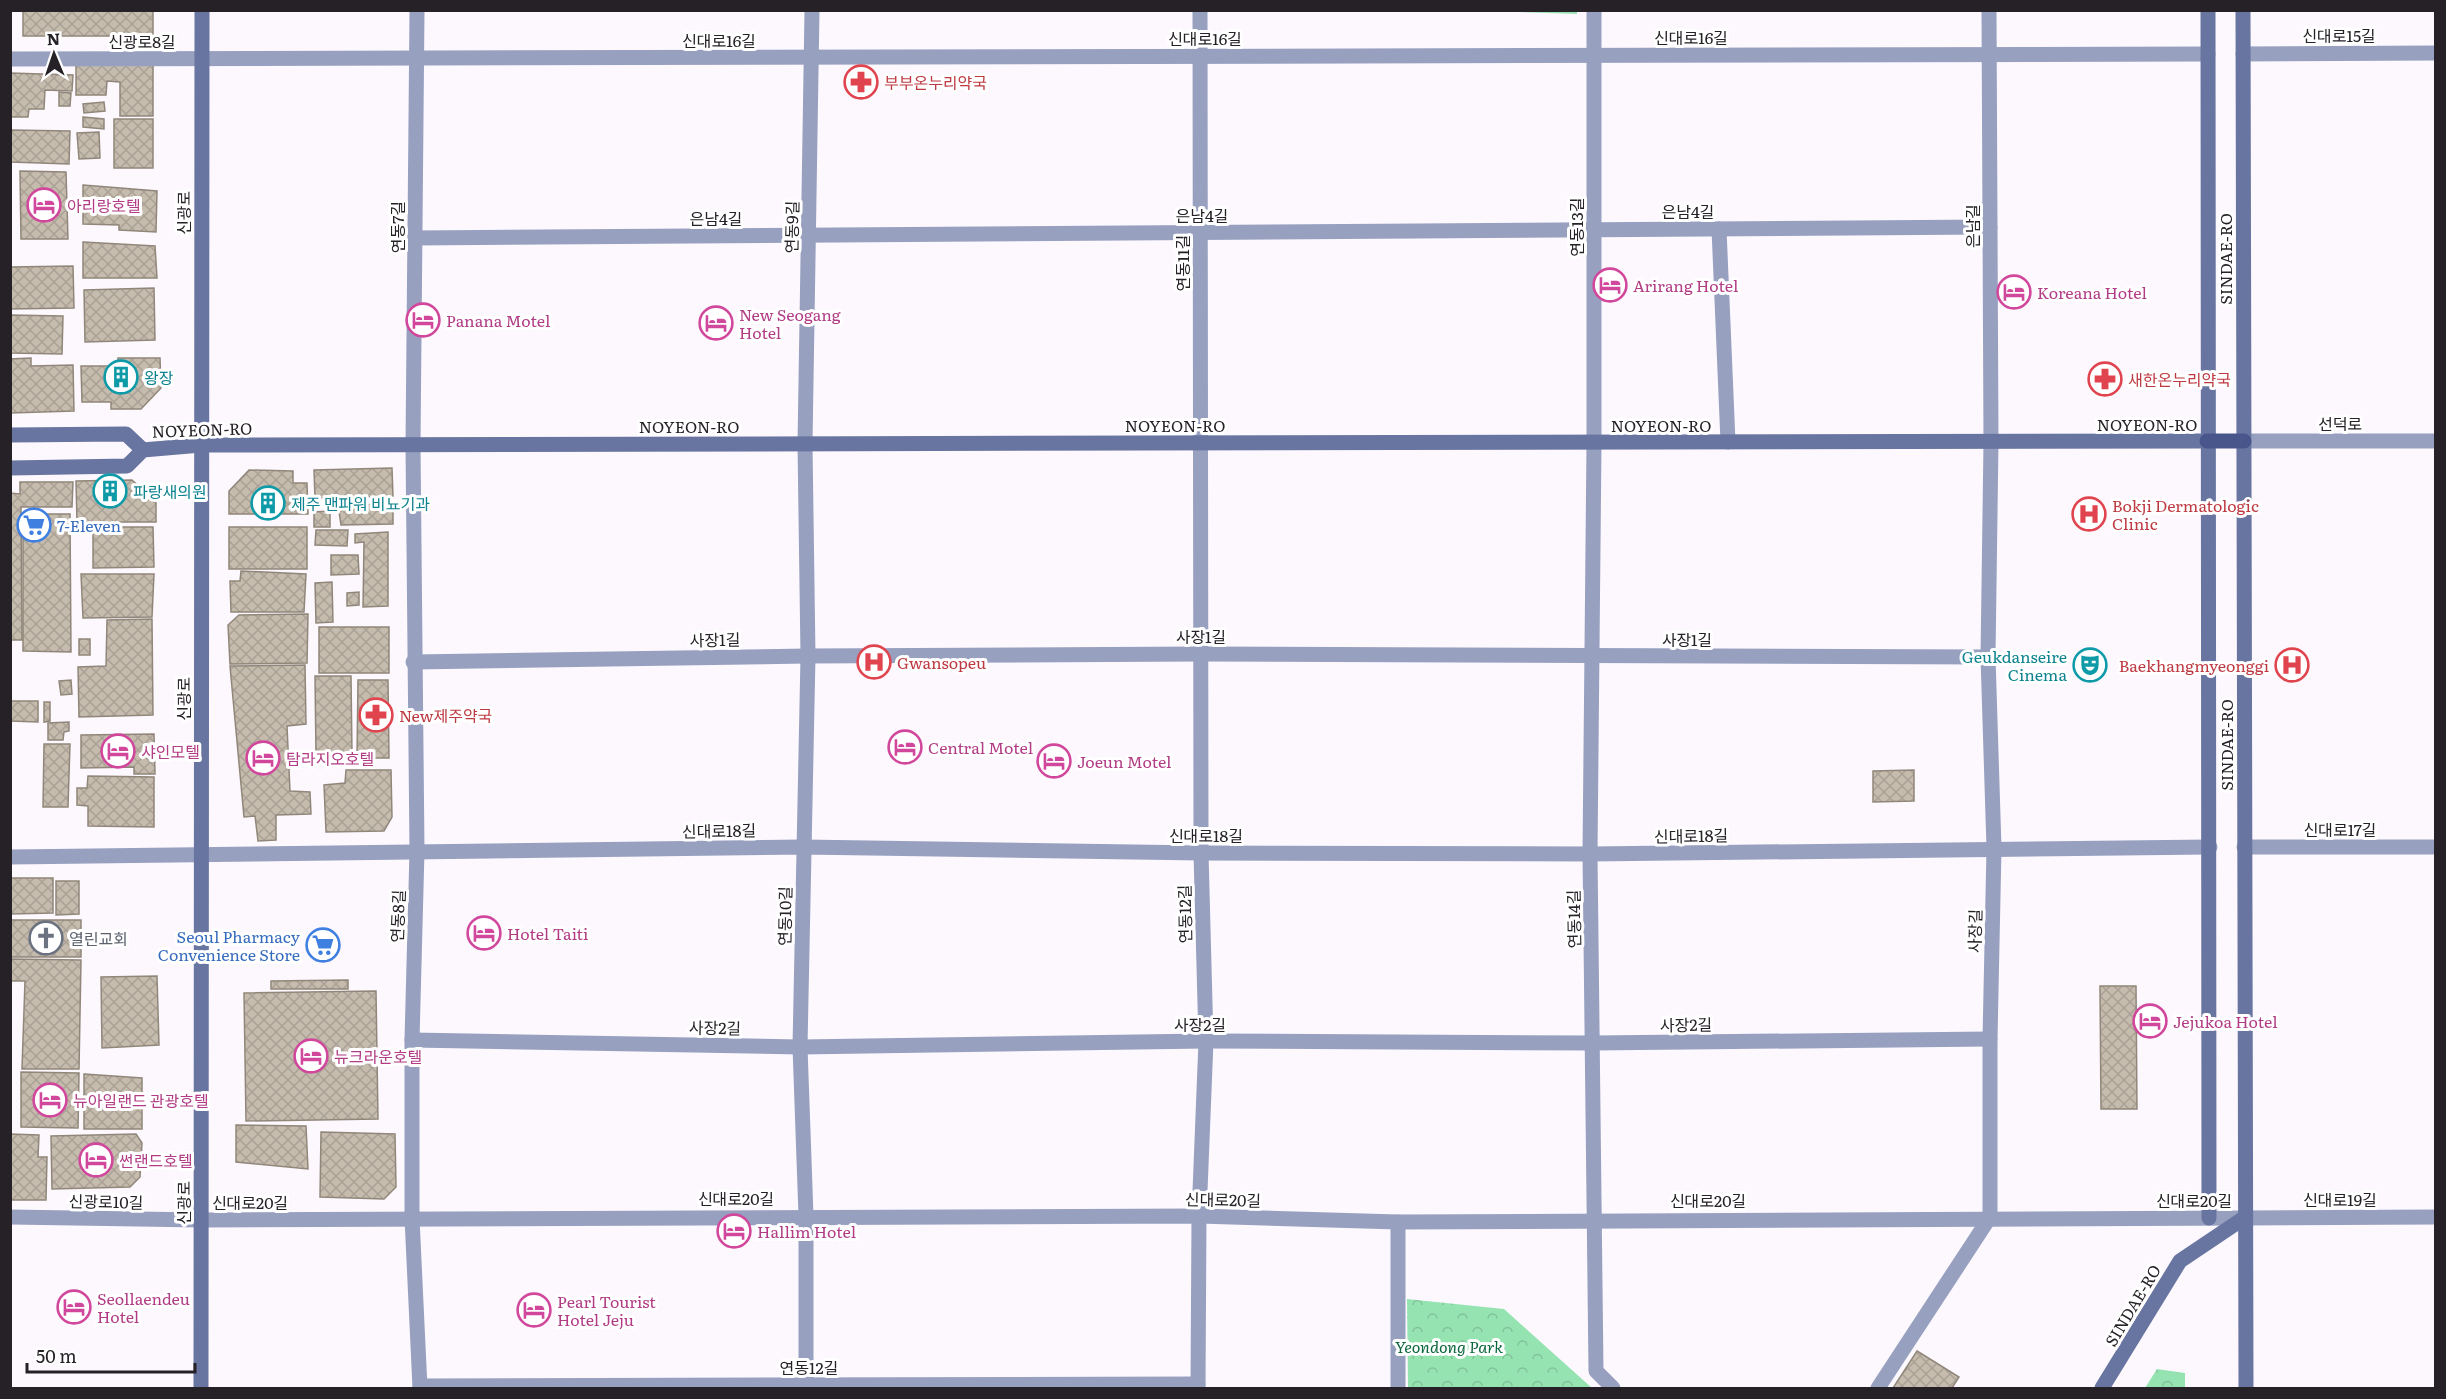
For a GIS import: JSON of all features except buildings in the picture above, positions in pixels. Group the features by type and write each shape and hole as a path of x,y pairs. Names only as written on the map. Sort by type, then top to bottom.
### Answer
{"main road":[{"name":"신광로","path":"201,1389 202,10"},
{"name":"SINDAE-RO","path":"2208,10 2209,1218"},
{"name":"SINDAE-RO","path":"2102,1389 2180,1261 2244,1218 2243,10"},
{"name":"NOYEON-RO","path":"10,435 126,434 143,450"},
{"path":"2207,441 2244,441"},
{"name":"NOYEON-RO","path":"10,468 127,466 143,450 201,445 2207,441"},
{"path":"2244,1218 2246,1389"}],"street":[{"name":"연동7길","path":"413,445 417,10"},
{"name":"연동9길","path":"805,444 812,10"},
{"name":"연동11길","path":"1199,443 1200,10"},
{"name":"연동13길","path":"1594,10 1594,443"},
{"name":"은남길","path":"1989,10 1991,442"},
{"name":"신대로15길","path":"2243,54 2436,53"},
{"name":"신대로16길","path":"202,59 2208,54"},
{"name":"신광로8길","path":"10,59 202,59"},
{"name":"은남4길","path":"415,238 1990,227"},
{"path":"1719,229 1728,442"},
{"name":"선덕로","path":"2244,441 2436,441"},
{"name":"사장길","path":"1990,1217 1990,1039 1994,848 1989,657 1991,442"},
{"name":"연동12길","path":"420,1387 1198,1386 1199,1216 1206,1041 1201,853 1202,654 1199,443"},
{"name":"연동14길","path":"1594,443 1590,854 1596,1371 1613,1389"},
{"name":"연동10길","path":"805,444 808,656 800,1047 806,1216 806,1387"},
{"name":"연동8길","path":"413,445 413,662 417,851 412,1041 412,1218 420,1387"},
{"name":"사장1길","path":"413,662 808,656 1202,654 1989,657"},
{"name":"신대로18길","path":"10,857 803,847 1201,853 1590,854 1994,848 2210,848"},
{"name":"신대로17길","path":"2244,847 2436,848"},
{"name":"사장2길","path":"412,1041 800,1047 1206,1041 1593,1043 1990,1039"},
{"name":"신대로20길","path":"201,1220 806,1216 1199,1216 1398,1222 1990,1217 2244,1218"},
{"name":"신광로10길","path":"10,1217 201,1220"},
{"path":"1878,1389 1990,1217"},
{"name":"신대로19길","path":"2244,1218 2436,1217"},
{"path":"1398,1222 1398,1389"}],"green space":[{"path":"1484,11 1577,11 1577,14"},
{"name":"Yeondong Park","path":"1407,1299 1504,1309 1592,1388 1408,1388"},
{"path":"2157,1369 2185,1373 2185,1388 2145,1388"}],"place":[{"name":"부부온누리약국","path":"861,82"},
{"name":"아리랑호텔","path":"44,205"},
{"name":"Arirang Hotel","path":"1610,285"},
{"name":"Koreana Hotel","path":"2014,292"},
{"name":"Panana Motel","path":"423,320"},
{"name":"New Seogang Hotel","path":"716,323"},
{"name":"왕장","path":"121,377"},
{"name":"새한온누리약국","path":"2105,379"},
{"name":"파랑새의원","path":"110,491"},
{"name":"제주 맨파워 비뇨기과","path":"268,503"},
{"name":"Bokji Dermatologic Clinic","path":"2089,514"},
{"name":"7-Eleven","path":"34,525"},
{"name":"Gwansopeu","path":"874,662"},
{"name":"Geukdanseire Cinema","path":"2090,665"},
{"name":"Baekhangmyeonggi","path":"2292,665"},
{"name":"New제주약국","path":"376,715"},
{"name":"Central Motel","path":"905,747"},
{"name":"샤인모텔","path":"118,751"},
{"name":"탐라지오호텔","path":"263,758"},
{"name":"Joeun Motel","path":"1054,761"},
{"name":"Hotel Taiti","path":"484,933"},
{"name":"열린교회","path":"46,938"},
{"name":"Seoul Pharmacy Convenience Store","path":"323,945"},
{"name":"Jejukoa Hotel","path":"2150,1021"},
{"name":"뉴크라운호텔","path":"311,1056"},
{"name":"뉴아일랜드 관광호텔","path":"50,1100"},
{"name":"썬랜드호텔","path":"96,1160"},
{"name":"Hallim Hotel","path":"734,1231"},
{"name":"Seollaendeu Hotel","path":"74,1307"},
{"name":"Pearl Tourist Hotel Jeju","path":"534,1310"}]}
